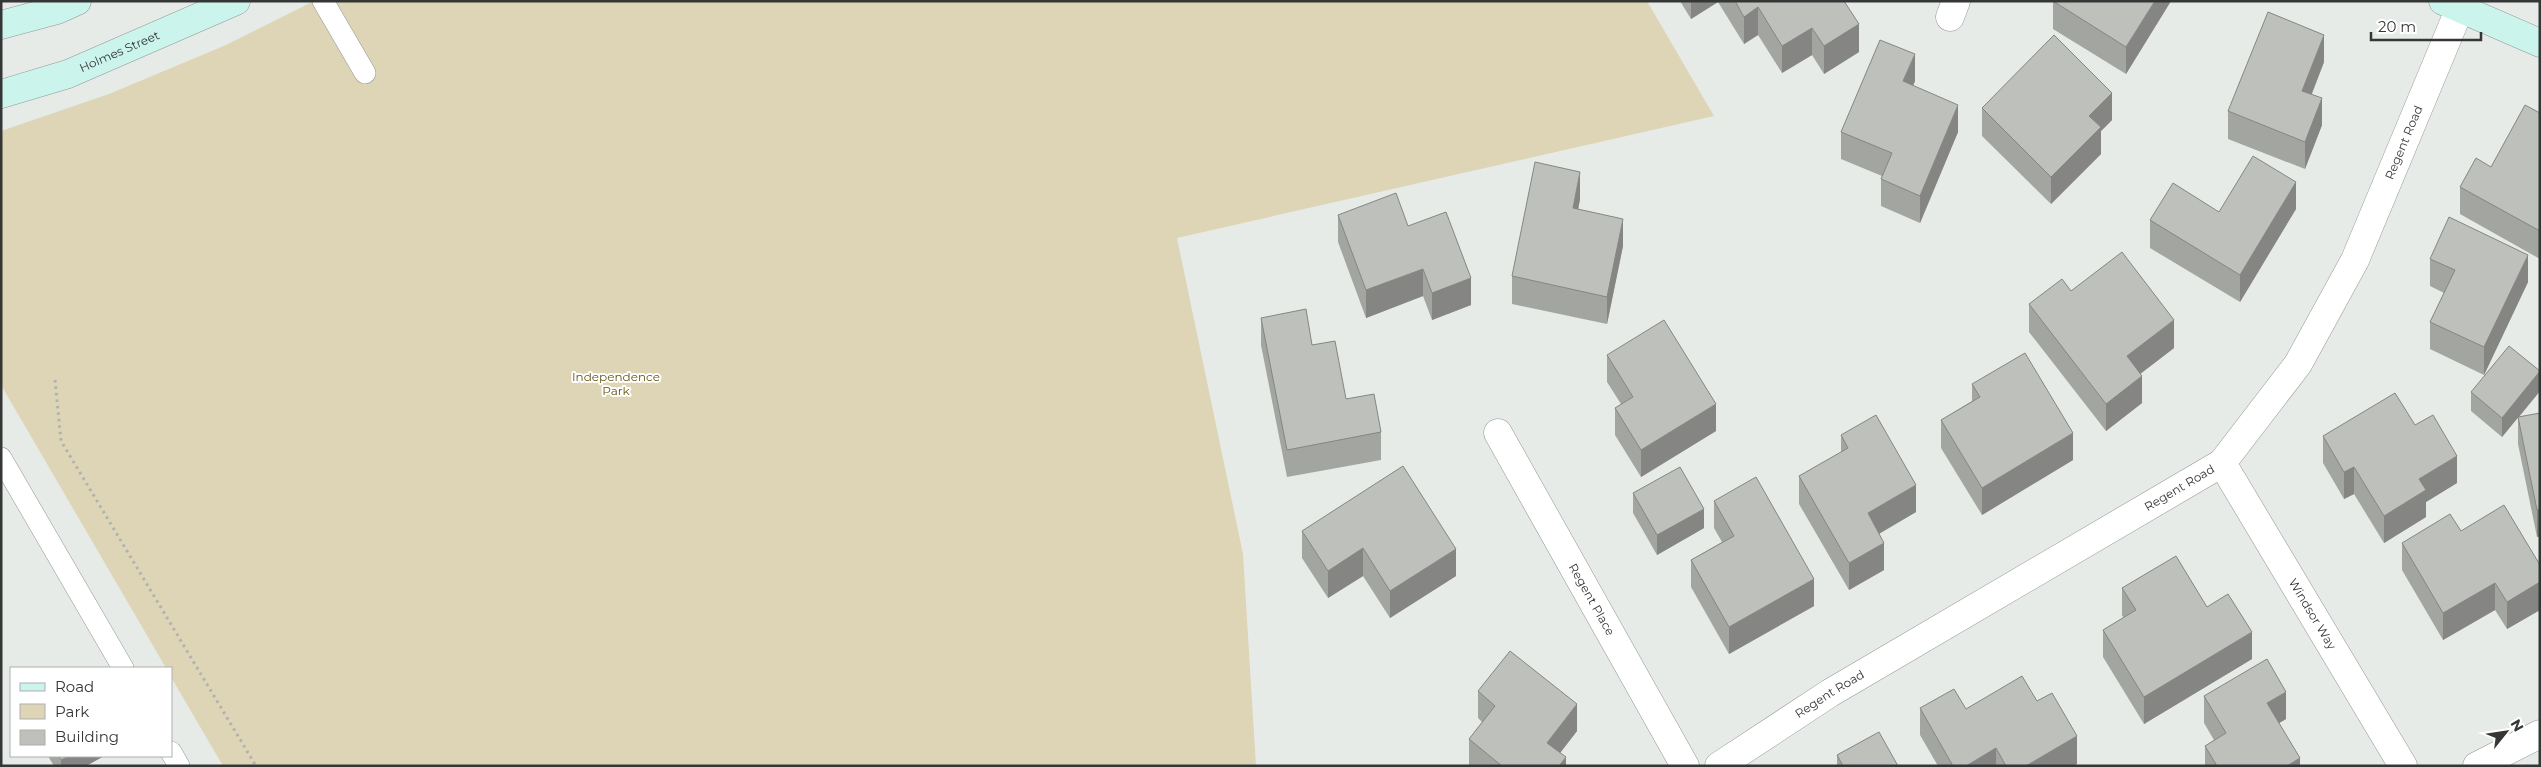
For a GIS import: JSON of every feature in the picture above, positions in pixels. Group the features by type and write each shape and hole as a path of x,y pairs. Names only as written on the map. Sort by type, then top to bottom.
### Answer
{"main road":[{"path":"1,25 57,10 77,1"},
{"name":"Holmes Street","path":"1,94 68,74 236,1"},
{"path":"2452,4 2540,43"}],"street":[{"name":"Regent Road","path":"1719,766 1830,693 2222,462 2298,364 2355,260 2452,4"},
{"name":"Regent Place","path":"1498,433 1685,766"},
{"name":"Windsor Way","path":"2222,462 2403,766"},
{"path":"2477,766 2540,734"}],"lane":[{"path":"324,1 365,73"},
{"path":"1,458 122,667"},
{"path":"172,754 179,766"}],"path":[{"path":"55,380 60,441 256,766"}],"green space":[{"name":"Independence Park","path":"314,1 1647,1 1714,116 1177,238 1243,554 1256,766 223,766 172,679 172,667 165,667 1,385 1,131 109,94 226,45"}],"building":[{"path":"1735,1 1844,1 1859,24 1824,46 1812,28 1782,46 1758,7 1744,17"},
{"path":"2053,1 2155,1 2126,47"},
{"path":"2268,12 2324,35 2302,91 2322,98 2305,142 2228,111"},
{"path":"2054,35 2112,93 2089,116 2101,127 2051,177 1982,108"},
{"path":"1880,40 1915,54 1903,81 1958,105 1920,196 1881,179 1892,153 1841,132"},
{"path":"2525,105 2540,113 2540,231 2460,187 2476,158 2491,167"},
{"path":"2253,156 2296,182 2240,275 2150,220 2173,183 2219,212"},
{"path":"1535,162 1580,172 1573,208 1623,219 1607,297 1512,276"},
{"path":"1396,193 1408,226 1446,212 1471,278 1432,293 1423,269 1366,290 1338,215"},
{"path":"2449,217 2528,255 2484,347 2430,322 2455,270 2430,259"},
{"path":"2122,252 2174,320 2127,356 2142,376 2106,404 2029,304 2062,279 2071,291"},
{"path":"1306,309 1312,345 1335,341 1346,399 1374,394 1381,432 1287,450 1261,318"},
{"path":"1664,320 1716,404 1641,450 1615,408 1633,397 1607,355"},
{"path":"2509,346 2540,371 2502,418 2471,392"},
{"path":"2025,353 2073,433 1982,488 1941,420 1980,397 1972,384"},
{"path":"2395,393 2415,425 2433,415 2457,456 2419,479 2426,490 2384,516 2354,467 2344,472 2323,436"},
{"path":"2540,413 2540,509 2537,510 2518,417"},
{"path":"1876,415 1916,485 1868,513 1884,543 1849,563 1799,476 1848,448 1841,435"},
{"path":"1403,466 1456,549 1390,591 1363,548 1328,571 1302,531"},
{"path":"1680,467 1704,509 1657,535 1633,493"},
{"path":"1756,477 1814,579 1729,627 1691,560 1734,536 1714,501"},
{"path":"2504,505 2540,565 2540,582 2507,602 2495,583 2443,613 2402,543 2450,514 2461,531"},
{"path":"2176,556 2207,607 2228,594 2252,632 2144,697 2103,630 2136,610 2122,588"},
{"path":"1510,651 1577,704 1547,743 1566,757 1559,766 1502,766 1469,739 1495,706 1478,691"},
{"path":"2267,659 2286,692 2267,703 2300,758 2287,766 2217,766 2205,746 2226,733 2204,696"},
{"path":"2022,676 2037,701 2052,693 2077,736 2026,766 2006,766 1996,748 1966,766 1953,766 1920,708 1954,689 1966,709"},
{"path":"1879,732 1898,766 1843,766 1837,755"}]}
